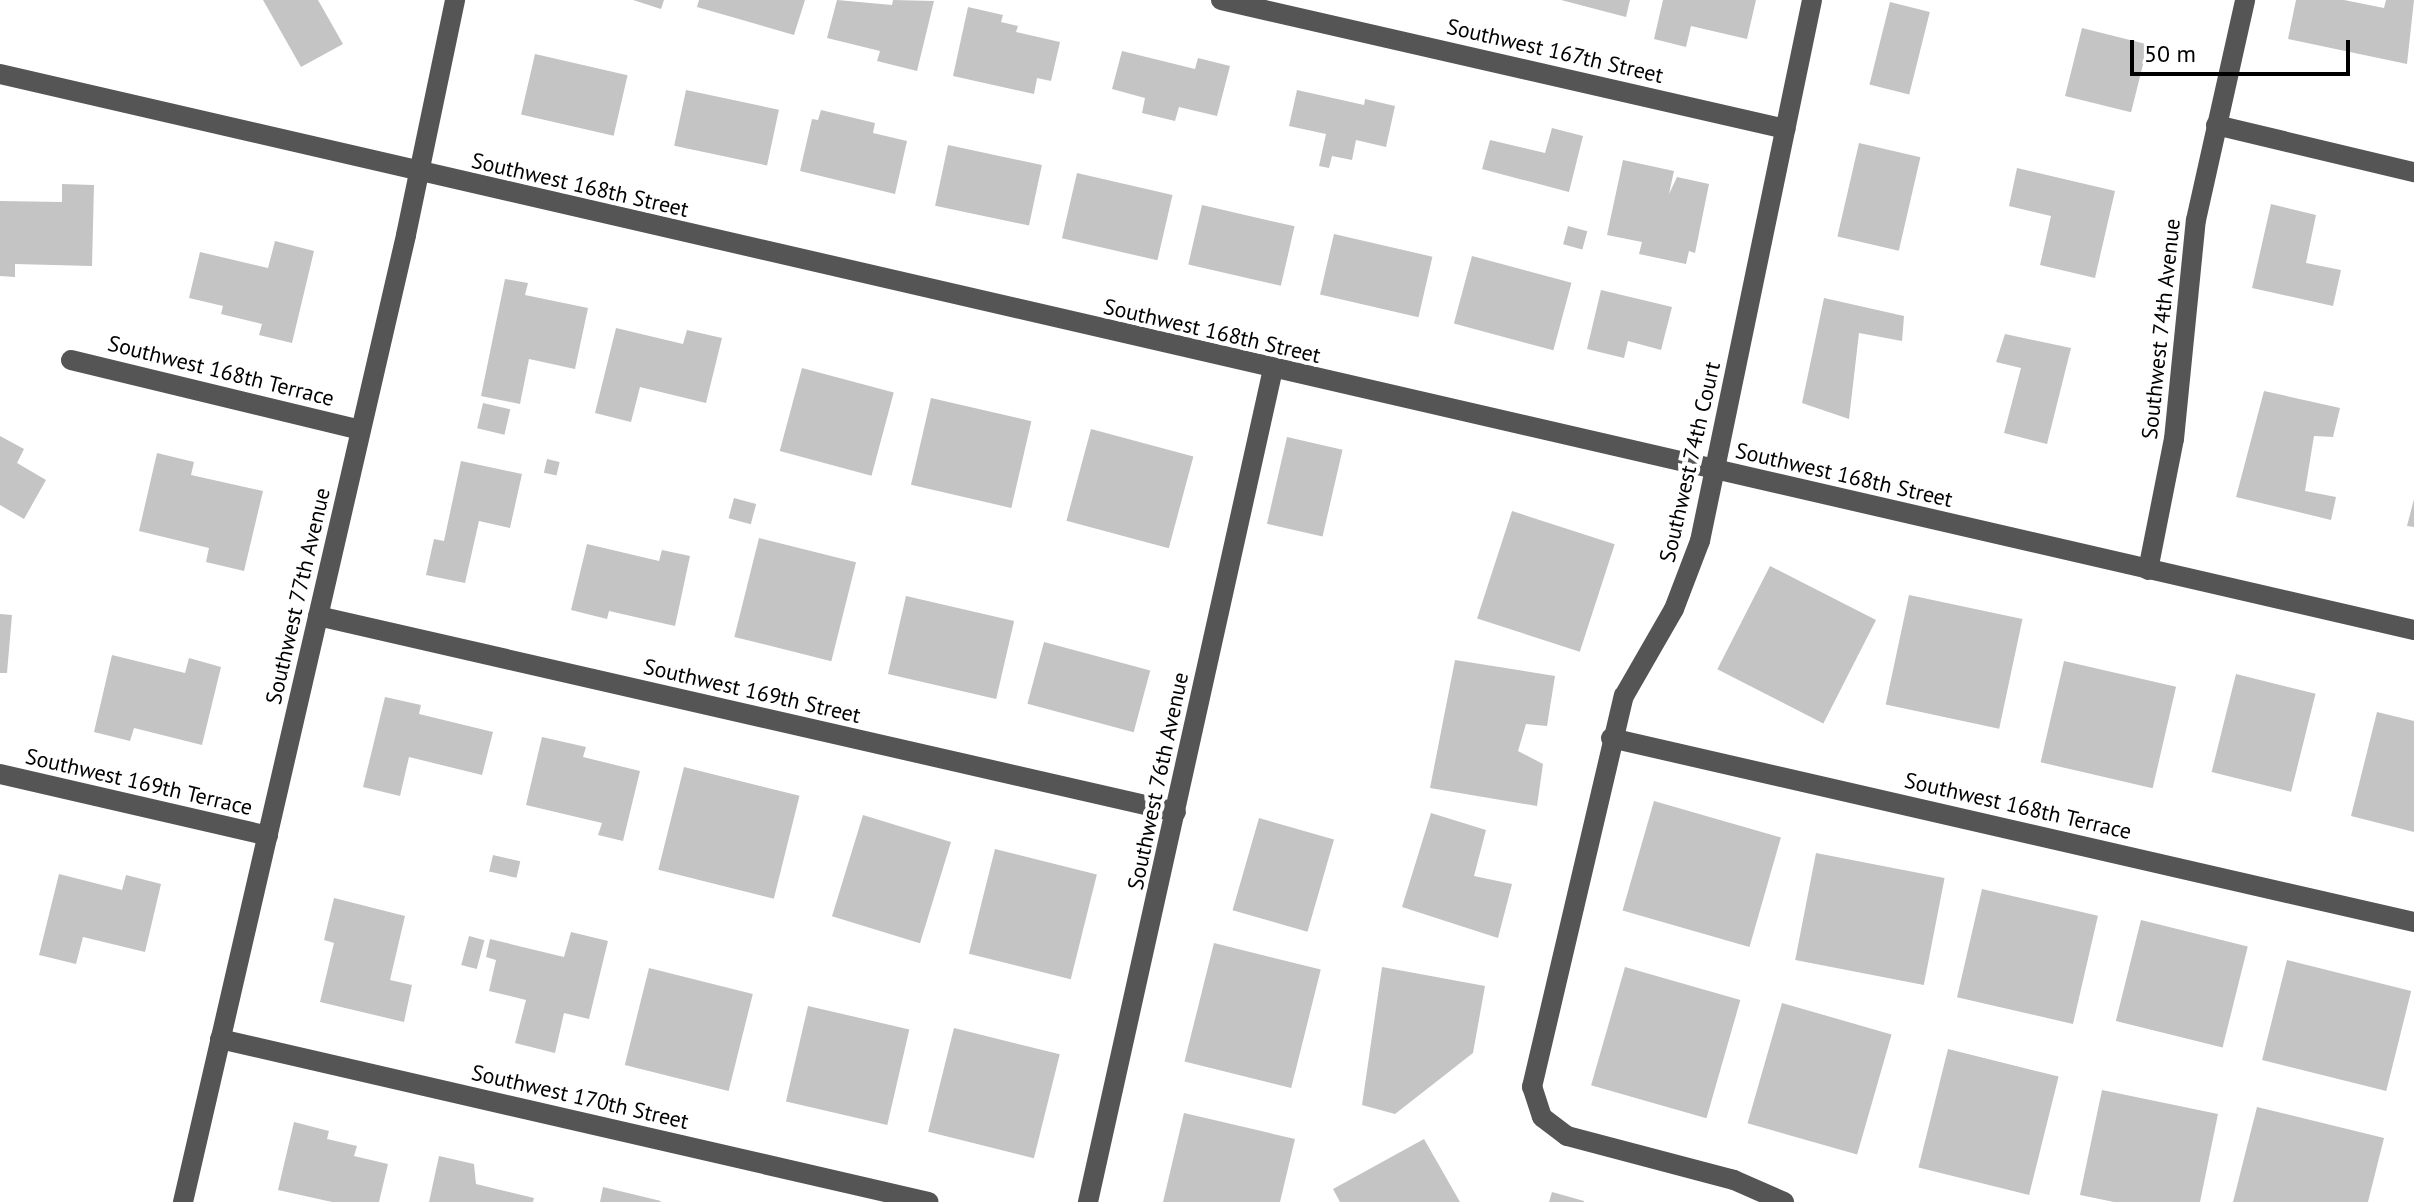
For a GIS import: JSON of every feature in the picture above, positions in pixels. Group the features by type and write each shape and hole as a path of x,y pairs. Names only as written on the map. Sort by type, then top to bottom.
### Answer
{"street":[{"name":"Southwest 77th Avenue","path":"183,1202 455,0"},
{"name":"Southwest 167th Street","path":"1221,0 1785,129"},
{"name":"Southwest 74th Court","path":"1784,1202 1734,1180 1567,1136 1536,1105 1536,1058 1611,738 1631,676 1684,589 1715,470 1812,0"},
{"name":"Southwest 74th Avenue","path":"2148,570 2174,439 2190,261 2216,125 2245,0"},
{"name":"Southwest 168th Street","path":"0,74 418,173 2414,630"},
{"path":"2216,125 2414,172"},
{"name":"Southwest 168th Terrace","path":"71,360 360,430"},
{"name":"Southwest 76th Avenue","path":"1088,1202 1273,369"},
{"name":"Southwest 169th Street","path":"318,616 1176,812"},
{"name":"Southwest 168th Terrace","path":"1611,738 2414,922"},
{"name":"Southwest 169th Terrace","path":"0,774 268,836"},
{"name":"Southwest 170th Street","path":"220,1039 929,1202"}],"building":[{"path":"263,0 318,0 343,44 301,67"},
{"path":"633,0 664,0 661,9"},
{"path":"699,0 805,0 794,35 697,7"},
{"path":"837,0 892,5 893,0 934,1 917,71 877,61 880,51 827,38"},
{"path":"1561,0 1630,0 1626,17"},
{"path":"1663,0 1756,0 1747,39 1691,26 1686,47 1654,39"},
{"path":"2296,0 2344,0 2384,8 2386,0 2414,0 2407,64 2288,39"},
{"path":"1890,2 1930,12 1909,94 1869,84"},
{"path":"968,7 1003,15 1001,22 1018,26 1016,32 1060,42 1051,81 1037,78 1034,94 953,76"},
{"path":"2082,28 2148,44 2131,112 2065,96"},
{"path":"1122,51 1195,69 1198,58 1230,66 1217,116 1179,107 1175,121 1142,113 1145,98 1112,89"},
{"path":"535,54 628,75 614,136 521,114"},
{"path":"686,90 779,110 767,166 674,146"},
{"path":"1297,90 1364,105 1365,99 1395,106 1386,147 1356,140 1352,160 1332,156 1329,168 1319,166 1326,134 1289,126"},
{"path":"821,110 875,123 873,133 907,141 895,194 800,171 812,119 818,120"},
{"path":"1552,128 1583,136 1569,192 1482,169 1490,140 1545,153"},
{"path":"1859,143 1920,157 1899,251 1837,237"},
{"path":"948,145 1042,165 1029,226 935,206"},
{"path":"1623,160 1674,171 1669,194 1677,177 1709,184 1695,253 1689,251 1686,264 1639,254 1642,242 1607,235"},
{"path":"2017,168 2115,191 2095,278 2040,265 2051,216 2009,206"},
{"path":"1077,173 1172,195 1157,260 1062,238"},
{"path":"62,184 94,185 92,266 15,264 15,277 0,276 0,201 62,202"},
{"path":"2271,204 2316,215 2306,263 2341,270 2333,306 2252,288"},
{"path":"1202,205 1295,226 1281,286 1188,264"},
{"path":"1568,226 1587,231 1582,250 1563,244"},
{"path":"1334,234 1432,257 1418,317 1320,294"},
{"path":"275,241 314,251 292,343 259,335 262,324 221,314 223,306 189,298 200,252 268,268"},
{"path":"1472,256 1571,283 1553,350 1454,324"},
{"path":"505,279 528,283 525,295 588,308 575,369 529,359 520,404 481,396"},
{"path":"1601,290 1672,307 1661,350 1628,341 1624,358 1587,349"},
{"path":"1824,298 1904,316 1902,341 1859,333 1849,419 1802,403"},
{"path":"616,328 683,344 687,330 722,338 706,403 640,387 631,422 595,413"},
{"path":"2005,334 2071,348 2047,444 2004,433 2021,368 1996,362"},
{"path":"802,368 894,393 872,476 780,451"},
{"path":"2264,391 2340,408 2333,437 2314,436 2305,491 2336,497 2331,520 2236,497"},
{"path":"931,398 1031,421 1011,508 911,485"},
{"path":"483,403 510,409 504,435 477,428"},
{"path":"1091,429 1193,456 1169,548 1066,521"},
{"path":"0,436 24,449 17,463 46,480 24,519 0,505"},
{"path":"1287,437 1343,450 1323,537 1267,524"},
{"path":"157,453 194,462 191,475 263,491 244,571 206,562 209,548 139,531"},
{"path":"547,459 560,462 557,476 544,473"},
{"path":"461,461 522,474 510,528 479,521 465,583 426,575 434,539 444,541"},
{"path":"734,498 756,504 751,524 729,518"},
{"path":"2414,499 2414,527 2407,526"},
{"path":"1512,511 1615,544 1580,652 1477,618"},
{"path":"759,538 856,562 831,661 734,637"},
{"path":"587,544 659,561 662,550 690,556 675,626 609,611 607,619 571,610"},
{"path":"1770,566 1876,620 1823,723 1717,669"},
{"path":"1909,595 2022,619 1999,729 1886,705"},
{"path":"906,596 1014,621 996,699 888,674"},
{"path":"0,614 12,615 7,673 0,673"},
{"path":"1044,642 1150,670 1134,732 1027,704"},
{"path":"112,655 185,673 189,658 221,667 202,745 134,728 130,741 94,732"},
{"path":"1455,660 1555,676 1547,726 1526,724 1518,751 1543,764 1537,806 1430,788"},
{"path":"2064,661 2176,687 2153,788 2041,762"},
{"path":"2236,674 2316,694 2291,792 2212,772"},
{"path":"385,697 421,705 419,714 493,732 482,775 409,757 400,796 363,787"},
{"path":"2377,712 2414,721 2414,832 2351,816"},
{"path":"542,737 586,747 583,757 640,771 623,841 598,835 602,823 526,805"},
{"path":"684,767 799,796 774,899 658,870"},
{"path":"1654,801 1781,837 1749,947 1623,911"},
{"path":"1431,813 1486,830 1474,876 1512,884 1498,938 1402,907"},
{"path":"863,815 951,842 920,943 832,916"},
{"path":"1259,818 1334,839 1308,932 1233,910"},
{"path":"995,849 1097,874 1071,979 969,954"},
{"path":"1816,853 1945,878 1924,985 1795,960"},
{"path":"493,855 520,861 516,878 489,872"},
{"path":"59,874 122,890 126,875 161,884 145,952 83,937 76,964 39,955"},
{"path":"1982,889 2098,916 2073,1024 1957,997"},
{"path":"334,898 405,916 390,980 412,985 404,1022 320,1002 334,943 324,940"},
{"path":"2141,920 2248,947 2223,1048 2116,1021"},
{"path":"571,932 608,941 589,1019 564,1013 555,1053 515,1043 526,1000 489,991 496,960 486,957 490,939 564,957"},
{"path":"469,936 484,940 477,969 461,965"},
{"path":"1214,943 1321,970 1291,1088 1184,1061"},
{"path":"2287,960 2411,991 2386,1091 2262,1060"},
{"path":"1382,967 1485,986 1473,1053 1395,1114 1362,1105"},
{"path":"1625,967 1740,1000 1706,1118 1591,1085"},
{"path":"649,968 753,994 729,1091 625,1065"},
{"path":"1782,1003 1892,1034 1857,1155 1748,1123"},
{"path":"808,1006 909,1029 887,1125 786,1101"},
{"path":"954,1028 1060,1054 1034,1158 928,1132"},
{"path":"1948,1049 2059,1077 2029,1195 1918,1167"},
{"path":"2102,1090 2218,1114 2200,1202 2114,1202 2080,1195"},
{"path":"2257,1107 2384,1138 2368,1202 2233,1202"},
{"path":"1184,1113 1295,1139 1280,1202 1163,1202"},
{"path":"294,1122 329,1131 327,1139 357,1146 354,1156 388,1164 379,1202 332,1202 278,1190"},
{"path":"1424,1139 1460,1202 1340,1202 1333,1189"},
{"path":"439,1156 474,1164 476,1184 534,1198 533,1202 429,1202"},
{"path":"603,1187 661,1201 600,1202"},
{"path":"1552,1192 1584,1201 1584,1202 1549,1202"}]}
